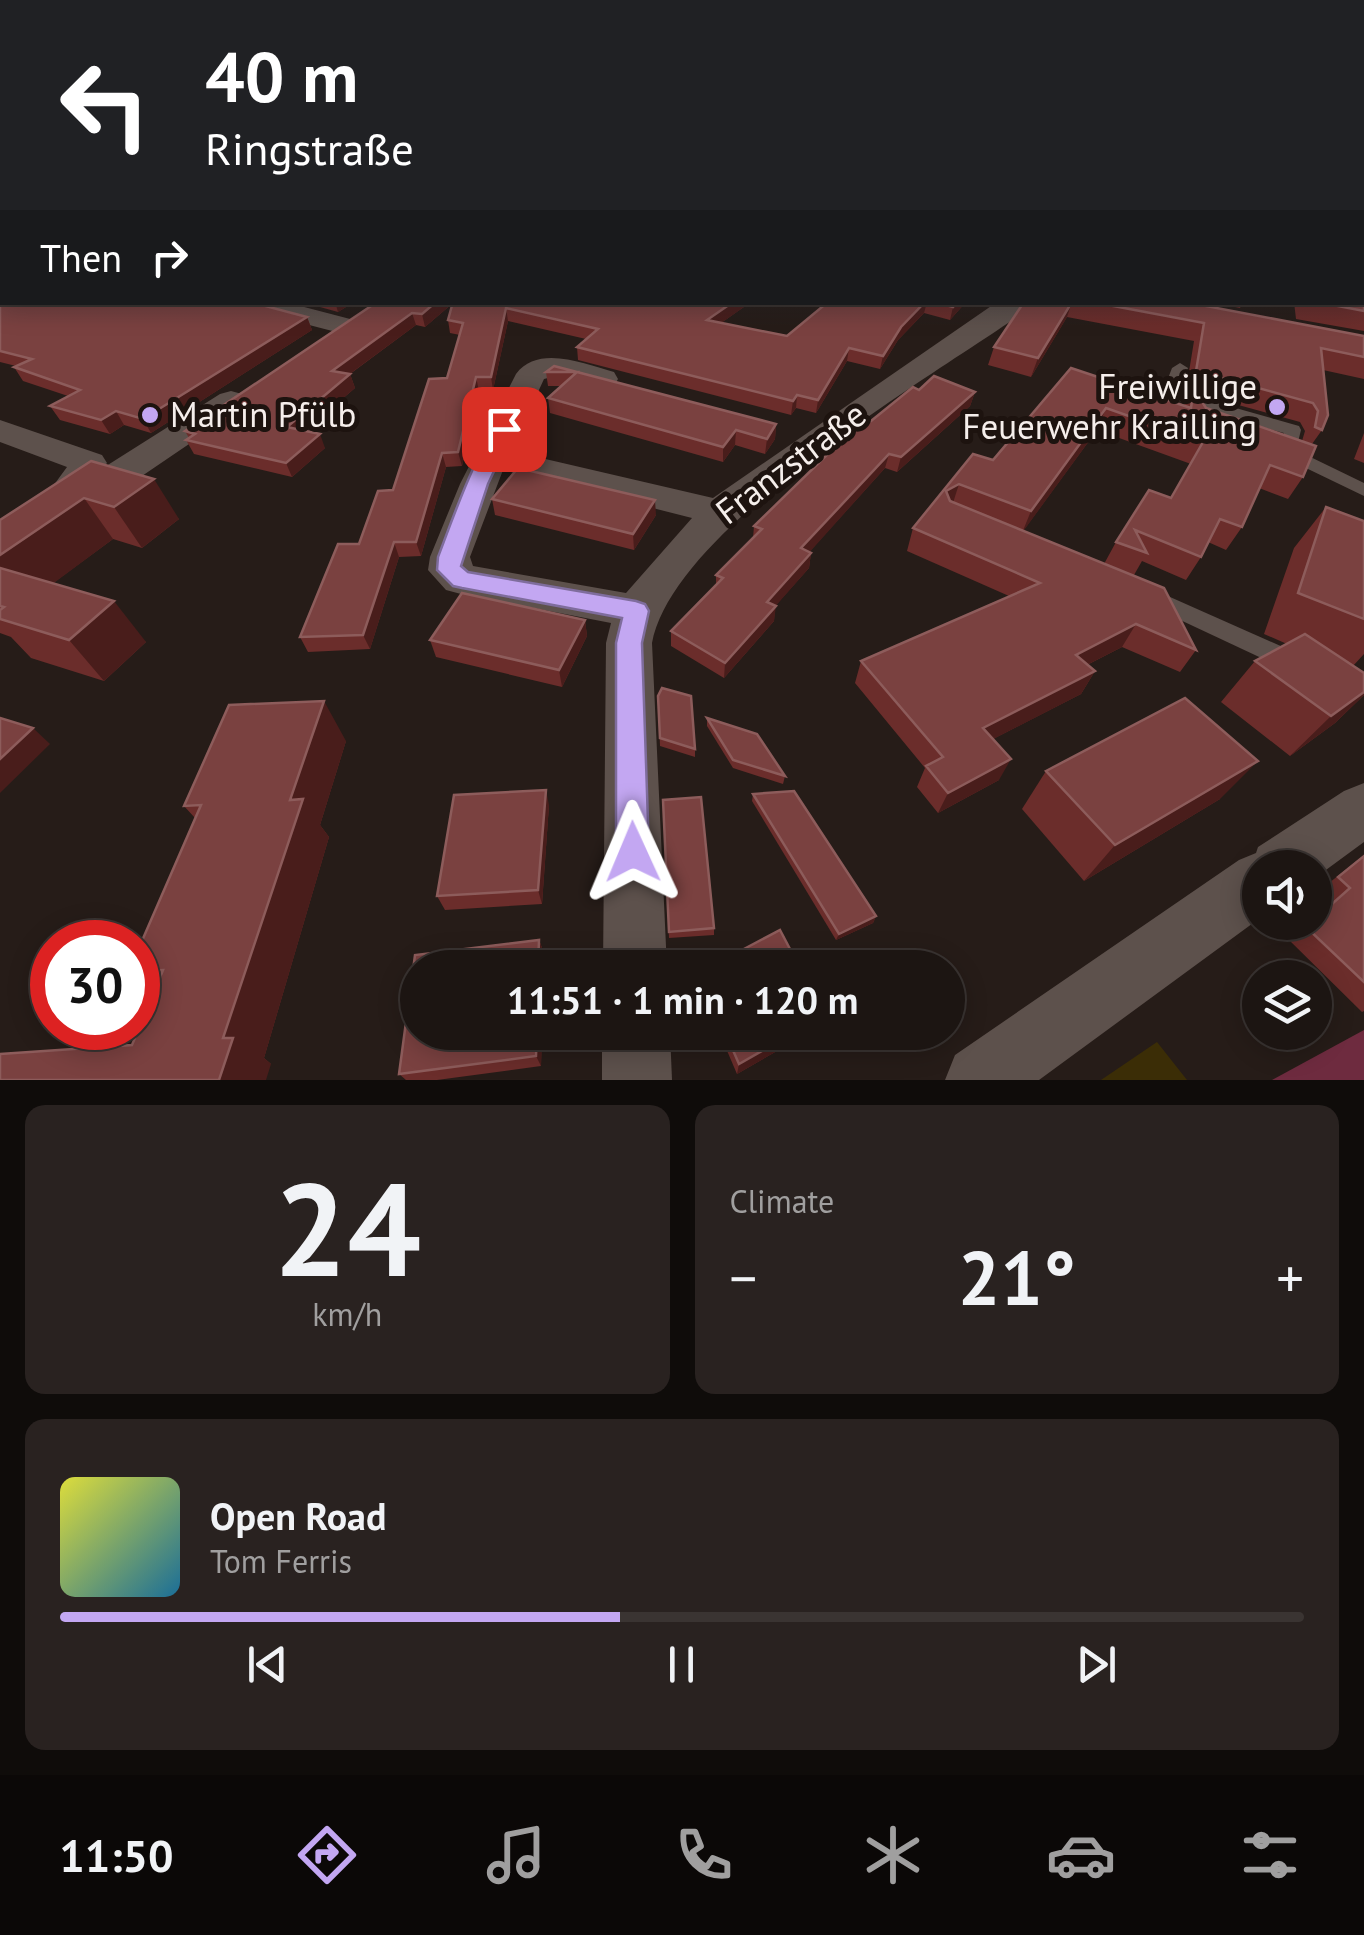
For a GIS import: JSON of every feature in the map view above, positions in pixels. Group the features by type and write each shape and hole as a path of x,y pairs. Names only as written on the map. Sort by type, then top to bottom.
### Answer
{"street":[{"path":"264,305 344,326"},
{"name":"Franzstraße","path":"636,611 719,512 819,437 1004,313 1010,305"},
{"path":"311,348 372,308"},
{"path":"635,950 629,643 636,611 462,580 449,570 450,557 491,456 531,374 542,367 637,388"},
{"path":"0,553 262,380"},
{"path":"775,424 819,437"},
{"path":"0,430 89,463 157,450"},
{"path":"491,456 719,512"},
{"path":"46,522 89,463"},
{"path":"1304,850 1364,808"},
{"path":"980,1080 1242,894"},
{"path":"636,1050 637,1080"}],"lane":[{"path":"1180,368 1170,394 1292,430 1278,449 1364,490"},
{"path":"1205,406 1200,422 1235,434"},
{"path":"1132,588 1306,668"}],"shaded area":[{"path":"1364,1030 1364,1080 1272,1080 1332,1050"},
{"path":"1157,1042 1187,1080 1101,1080"}],"building":[{"path":"0,305 261,305 307,317 143,419 116,411 101,420 50,406 80,390 14,367 32,359 0,351"},
{"path":"373,305 432,305 422,314 412,313 332,371 350,374 287,427 320,434 286,463 186,440 195,434 185,431"},
{"path":"452,305 729,305 707,320 787,336 824,305 922,305 901,327 883,356 849,348 818,400 797,395 793,401 577,347 598,329 506,308 491,377 476,377 458,452 442,453 416,542 394,542 363,635 300,637 338,544 359,544 378,491 393,490 429,379 447,378 463,323 448,320"},
{"path":"1022,305 1070,305 1038,358 994,347"},
{"path":"1108,305 1201,305 1364,336 1364,357 1321,348 1328,415 1322,430 1315,427 1318,411 1313,403 1196,371 1204,323"},
{"path":"1333,305 1364,305 1364,311"},
{"path":"554,366 577,372 546,372"},
{"path":"1071,368 1191,408 1194,386 1203,389 1201,400 1206,408 1316,446 1303,477 1270,465 1242,527 1220,519 1201,557 1135,530 1147,553 1116,542 1149,490 1171,498 1203,442 1106,408 1031,511 959,484 946,491 950,501 1164,588 1196,650 1136,624 1076,655 1095,671 983,728 1011,759 948,793 926,766 943,757 861,661 1040,583 913,528 973,454 993,460"},
{"path":"577,372 776,424 767,439 736,430 723,447 548,398"},
{"path":"934,376 975,392 901,457 889,454 801,548 811,553 767,602 776,606 725,663 671,631 723,578 716,575 762,529 754,526 827,455 851,421 859,415 871,421 913,387 919,390"},
{"path":"91,461 154,479 114,507 84,498 0,555 0,520"},
{"path":"518,468 655,500 633,534 492,499"},
{"path":"1326,507 1364,521 1364,619 1298,593"},
{"path":"0,568 114,601 69,640 0,619 4,607 0,606"},
{"path":"462,593 585,620 559,670 430,640"},
{"path":"1305,634 1364,673 1364,692 1331,716 1255,661"},
{"path":"662,688 691,696 695,749 660,738 658,696"},
{"path":"1185,698 1258,761 1115,845 1046,771"},
{"path":"324,701 290,800 303,799 223,1038 233,1038 219,1080 0,1080 0,1054 160,1050 160,920 151,920 201,805 184,806 229,705"},
{"path":"0,718 33,728 0,759"},
{"path":"707,718 757,734 785,776 733,760"},
{"path":"546,790 538,890 437,896 454,795"},
{"path":"794,791 876,916 839,934 753,794"},
{"path":"701,797 714,928 669,932 663,800"},
{"path":"1364,856 1364,982 1320,940 1332,940 1332,904 1350,888 1338,877"},
{"path":"780,930 791,950 742,950"},
{"path":"539,940 539,950 456,950"},
{"path":"402,1050 536,1050 536,1056 399,1074"},
{"path":"733,1050 764,1050 739,1064"}],"place":[{"name":"Freiwillige Feuerwehr Krailling","path":"1277,407"},
{"name":"Martin Pfülb","path":"150,415"}],"route":[{"path":"504,429 478,484 450,557 449,570 462,580 636,611 629,643 633,852"}]}
